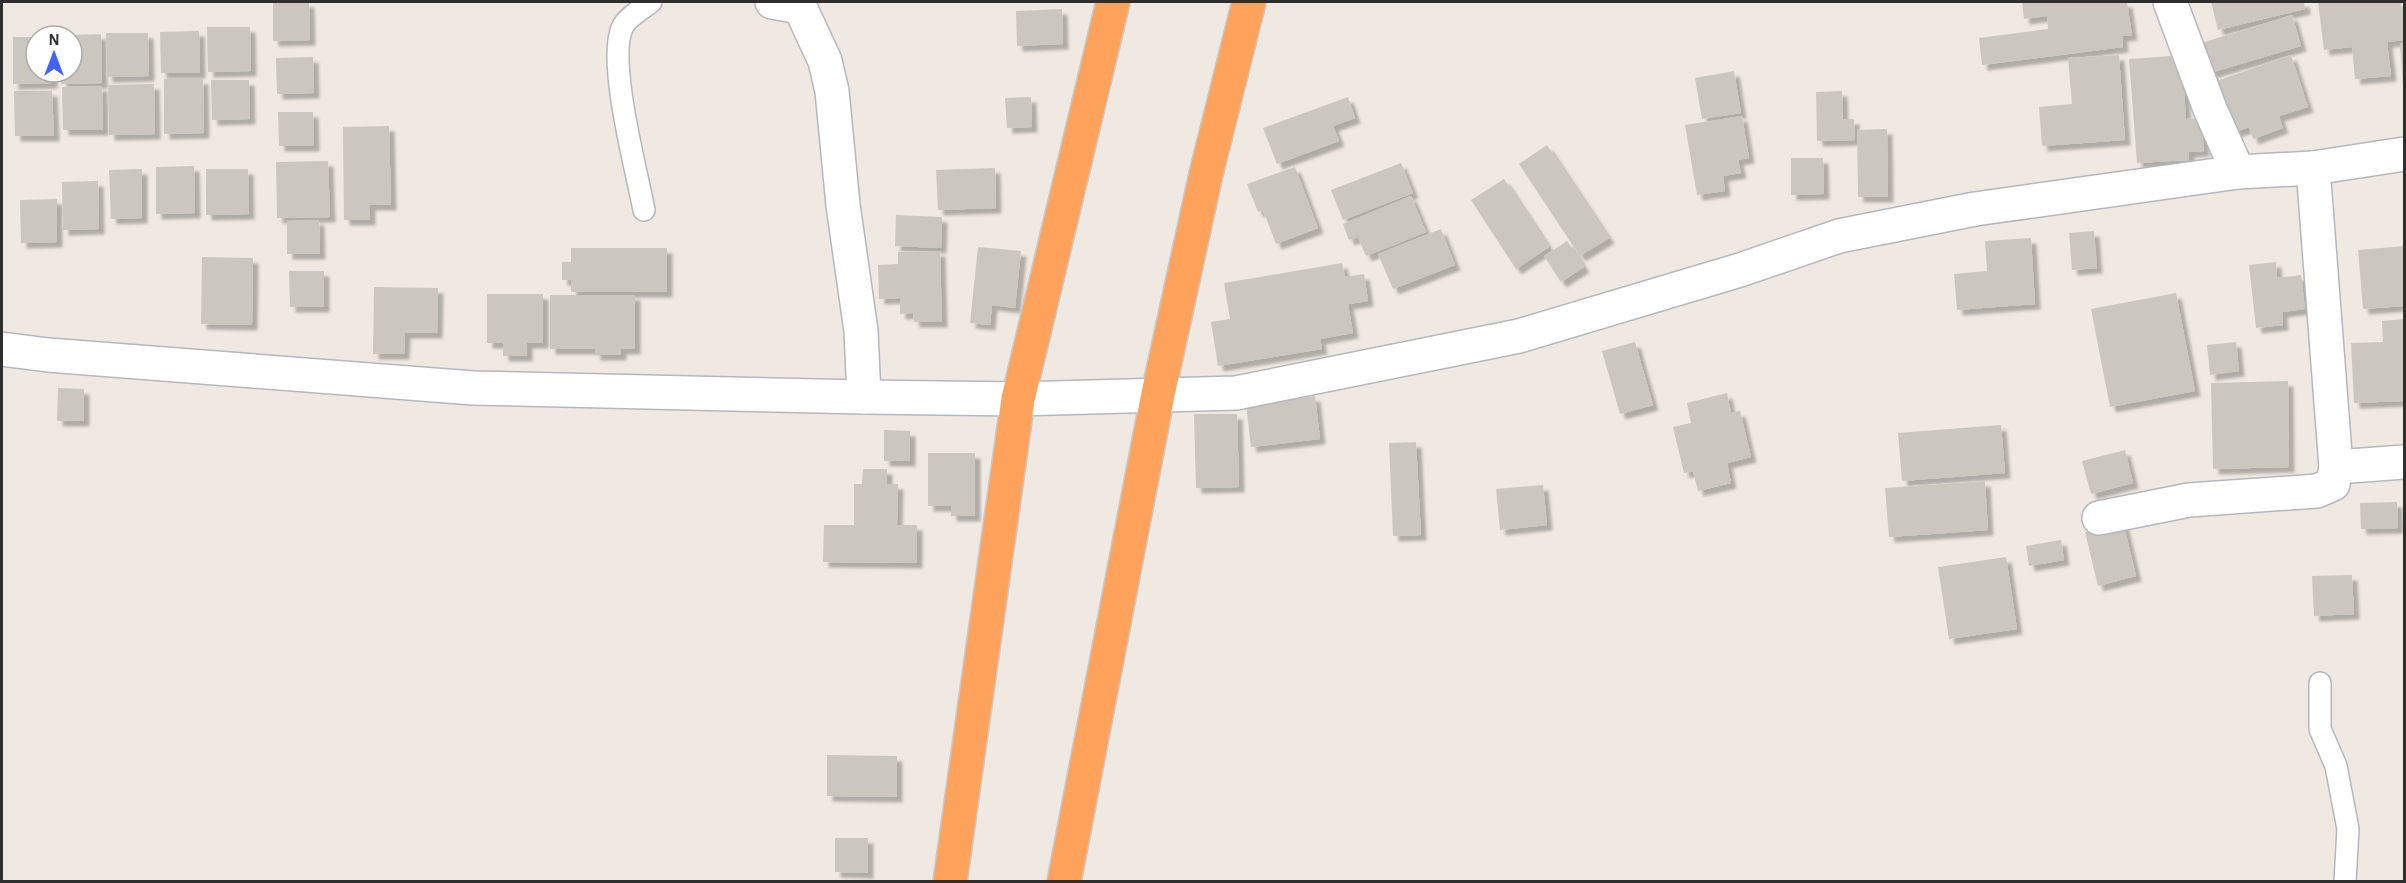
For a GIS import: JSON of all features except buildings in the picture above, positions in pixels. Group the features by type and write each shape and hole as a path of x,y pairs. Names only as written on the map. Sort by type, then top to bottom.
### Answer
{"highway":[{"path":"950,882 1018,399 1113,2"},
{"path":"1064,882 1158,394 1206,174 1249,2"}],"street":[{"path":"772,2 800,7 825,60 832,91 843,205 861,331 864,397"},
{"path":"2170,2 2210,109 2238,172"},
{"path":"2,349 48,355 473,388 1018,399 1236,393 1519,336 1740,270 1839,237 1975,209 2238,172 2313,168 2404,154"},
{"path":"2099,518 2189,500 2317,491 2333,484 2336,467 2313,168"},
{"path":"2336,467 2404,462"}],"lane":[{"path":"644,210 621,91 618,48 624,26 651,2"},
{"path":"2320,683 2320,729 2336,766 2348,829 2345,882"}]}
